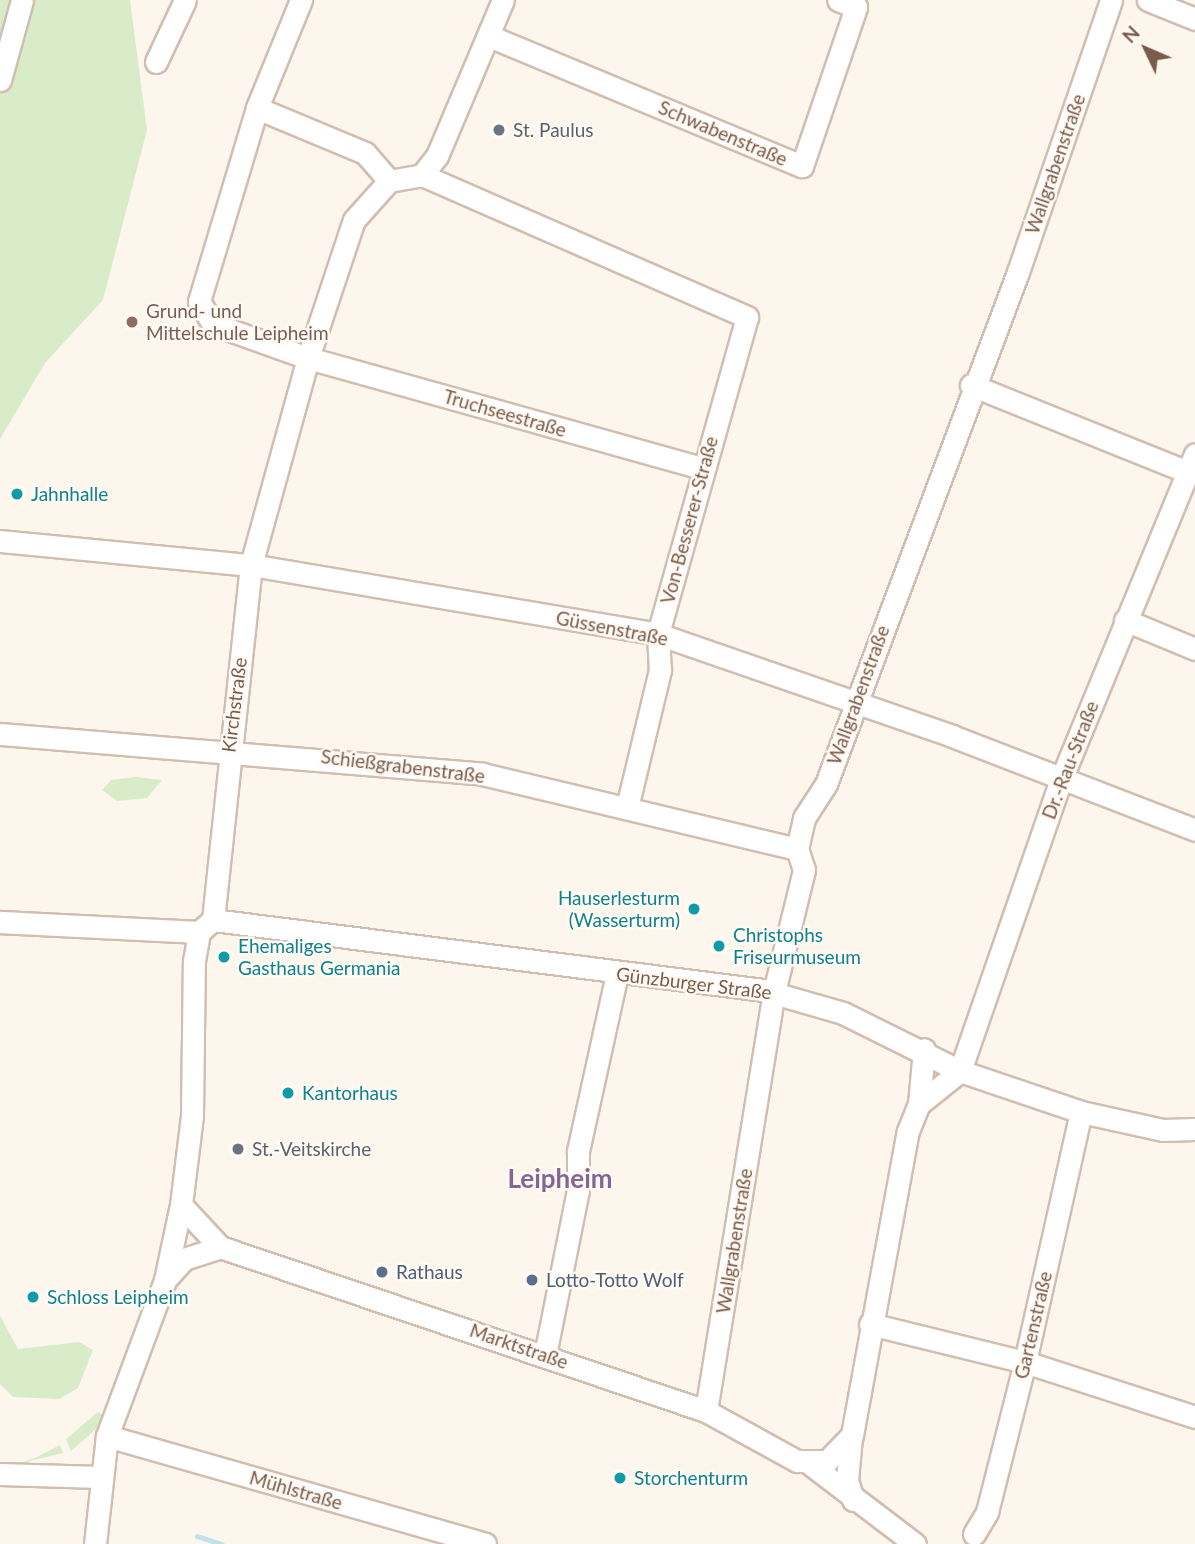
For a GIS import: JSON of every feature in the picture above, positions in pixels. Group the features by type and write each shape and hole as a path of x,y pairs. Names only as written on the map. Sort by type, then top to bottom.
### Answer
{"street":[{"path":"0,80 22,0"},
{"path":"156,62 185,0"},
{"path":"301,0 257,108 365,153 389,181 422,175 437,156 503,0"},
{"name":"Wallgrabenstraße","path":"706,1411 774,992 804,870 797,849 804,818 826,783 853,701 971,385 1021,261 1111,0"},
{"path":"1148,0 1195,19"},
{"name":"Schwabenstraße","path":"489,36 802,166 847,4"},
{"name":"Truchseestraße","path":"257,108 198,301 213,324 308,358 701,468"},
{"name":"Von-Besserer-Straße","path":"422,175 747,317 701,468 658,634 660,670 628,807"},
{"name":"Kirchstraße","path":"95,1544 100,1477 107,1436 165,1280 181,1205 206,926 251,565 308,358 354,220 389,181"},
{"path":"971,385 1191,463"},
{"name":"Dr.-Rau-Straße","path":"960,1072 1062,777 1191,463"},
{"name":"Güssenstraße","path":"0,541 251,565 658,634 1062,777 1195,830"},
{"path":"1125,620 1195,649"},
{"name":"Schießgrabenstraße","path":"0,734 228,749 482,775 628,807 797,849"},
{"name":"Günzburger Straße","path":"0,922 206,926 774,992 843,1013 924,1049 960,1072 1081,1112 1163,1130 1195,1129"},
{"path":"545,1354 578,1190 578,1151 590,1118 617,973"},
{"path":"853,1500 846,1471 870,1324 919,1104 924,1049"},
{"path":"919,1104 960,1072"},
{"name":"Gartenstraße","path":"974,1534 987,1512 1025,1362 1081,1112"},
{"name":"Marktstraße","path":"181,1205 220,1247 545,1354 706,1411 818,1462 853,1500 915,1544"},
{"path":"165,1280 184,1259 220,1247"},
{"path":"870,1324 1025,1362 1195,1418"},
{"name":"Mühlstraße","path":"107,1436 485,1544"},
{"path":"818,1462 852,1436"},
{"path":"0,1474 100,1477"}],"green space":[{"path":"0,0 130,0 147,130 103,300 45,363 0,439"},
{"path":"136,777 162,780 147,798 117,801 102,790 111,780"},
{"path":"0,1316 18,1349 79,1342 93,1350 78,1388 59,1399 13,1397 0,1384"},
{"path":"98,1412 103,1415 96,1429 71,1451 66,1439"},
{"path":"60,1445 63,1453 14,1465 35,1458"}],"waterway":[{"path":"197,1536 222,1544"}],"place":[{"name":"St. Paulus","path":"499,130"},
{"name":"Grund- und Mittelschule Leipheim","path":"132,322"},
{"name":"Jahnhalle","path":"17,494"},
{"name":"Hauserlesturm (Wasserturm)","path":"694,909"},
{"name":"Christophs Friseurmuseum","path":"719,946"},
{"name":"Ehemaliges Gasthaus Germania","path":"224,957"},
{"name":"Kantorhaus","path":"288,1093"},
{"name":"St.-Veitskirche","path":"238,1149"},
{"name":"Rathaus","path":"382,1272"},
{"name":"Lotto-Totto Wolf","path":"532,1280"},
{"name":"Schloss Leipheim","path":"33,1297"},
{"name":"Storchenturm","path":"620,1478"}],"district":[{"name":"Leipheim","path":"560,1179"}]}
